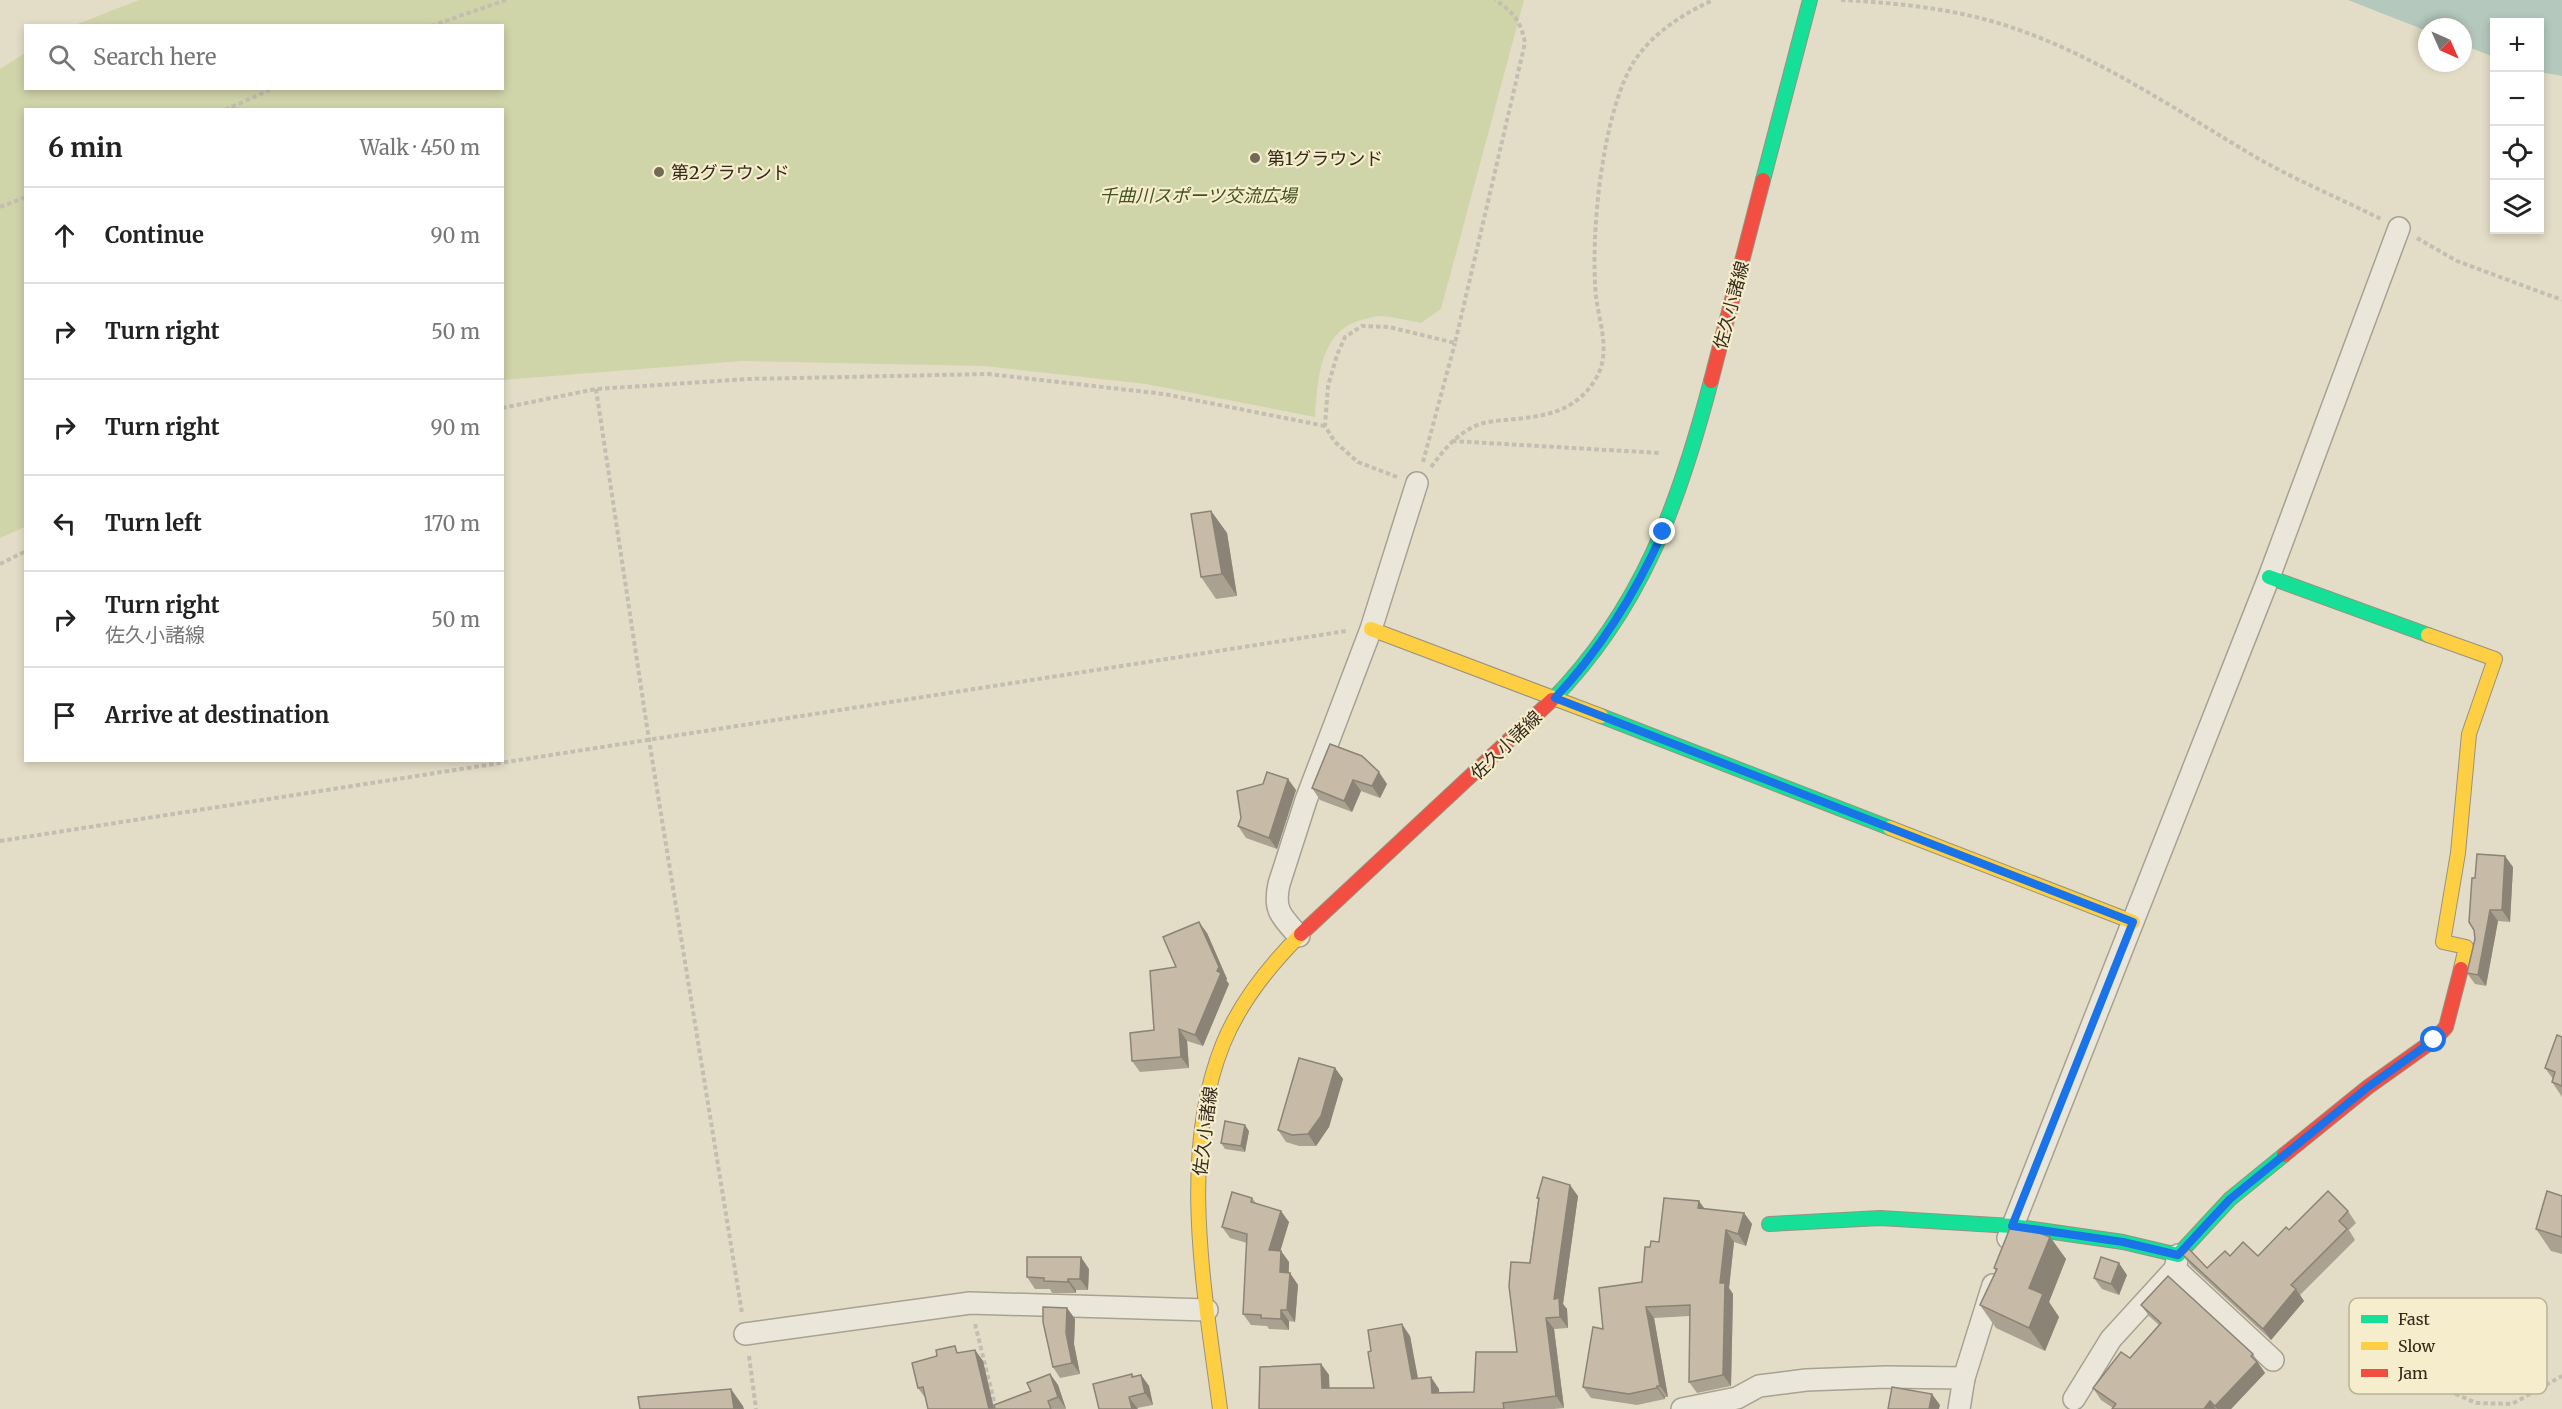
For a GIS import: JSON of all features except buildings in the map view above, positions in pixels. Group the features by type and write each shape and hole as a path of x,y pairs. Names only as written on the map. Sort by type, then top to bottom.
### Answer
{"street":[{"name":"佐久小諸線","path":"1220,1409 1207,1310 1198,1173 1210,1080 1229,1033 1259,982 1299,936 1555,698 1594,653 1629,602 1663,532 1691,454 1810,0"},
{"path":"1959,1409 1964,1378 2012,1226 2269,577 2399,228"},
{"path":"1299,936 1278,910 1276,897 1279,884 1306,800 1371,629 1417,483"},
{"path":"2074,1399 2110,1339 2230,1199 2368,1087 2434,1040 2445,1028 2466,947 2443,942 2458,853 2469,734 2495,658 2269,577"},
{"path":"1371,629 2133,922"},
{"path":"1769,1224 1880,1218 2012,1226 2123,1242 2177,1262 2273,1360"},
{"path":"746,1334 970,1303 1207,1310"},
{"path":"1682,1409 1737,1398 1759,1386 1806,1380 1886,1377 1964,1378"}],"path":[{"path":"437,24 506,0"},
{"path":"1417,483 1455,343 1525,43 1522,25 1511,10 1495,0"},
{"path":"1417,483 1452,441 1475,426 1544,417 1566,408 1595,380 1603,363 1603,342 1596,295 1594,238 1609,134 1620,94 1635,61 1658,34 1684,13 1713,0"},
{"path":"1841,0 1889,2 1968,15 2033,35 2088,61 2262,160 2399,228 2457,261 2562,300"},
{"path":"229,108 270,90"},
{"path":"0,207 24,198"},
{"path":"1417,483 1358,462 1335,442 1325,426 1328,386 1345,337 1362,326 1389,327 1455,343"},
{"path":"504,408 596,389 748,379 988,374 1164,394 1325,426"},
{"path":"596,389 649,740 746,1334 756,1409"},
{"path":"1452,441 1691,454"},
{"path":"0,564 24,552"},
{"path":"0,841 1320,634 1371,629"},
{"path":"970,1303 996,1409"},
{"path":"2547,1385 2562,1376"},
{"path":"2454,1394 2476,1404 2512,1406 2532,1394"}],"green space":[{"name":"千曲川スポーツ交流広場","path":"139,0 1524,0 1441,309 1421,323 1378,316 1347,326 1329,346 1323,359 1315,417 1146,384 984,366 742,361 504,380 504,108 24,108 24,527 0,538 0,69 24,54 24,90 504,90 504,24 78,24"}],"shaded area":[{"path":"2348,0 2562,0 2562,76 2544,73 2544,18 2490,18 2490,55 2472,48 2472,18 2418,18 2418,27"}],"traffic: fast":[{"path":"1763,180 1810,0"},
{"path":"1552,700 1583,665 1610,628 1653,552 1685,469 1711,381"},
{"path":"2269,577 2428,635"},
{"path":"1601,716 1890,828"},
{"path":"1769,1224 1880,1218 2012,1226 2123,1242 2178,1255 2230,1199 2284,1155"}],"traffic: slow":[{"path":"1371,629 1601,716"},
{"path":"2428,635 2495,659 2469,734 2458,853 2443,942 2466,947 2461,969"},
{"path":"1890,828 2133,922"},
{"path":"1220,1409 1202,1272 1198,1178 1201,1132 1209,1087 1230,1029 1256,985 1301,934"}],"traffic: jam":[{"path":"1711,381 1763,180"},
{"path":"1301,934 1552,700"},
{"path":"2284,1155 2368,1087 2434,1040 2446,1027 2461,969"}],"place":[{"name":"第1グラウンド","path":"1255,158"},
{"name":"第2グラウンド","path":"659,172"}],"route":[{"path":"1663,532 1629,602 1613,627 1555,698 2133,922 2012,1226 2123,1242 2178,1255 2230,1199 2368,1087 2434,1040"}]}
